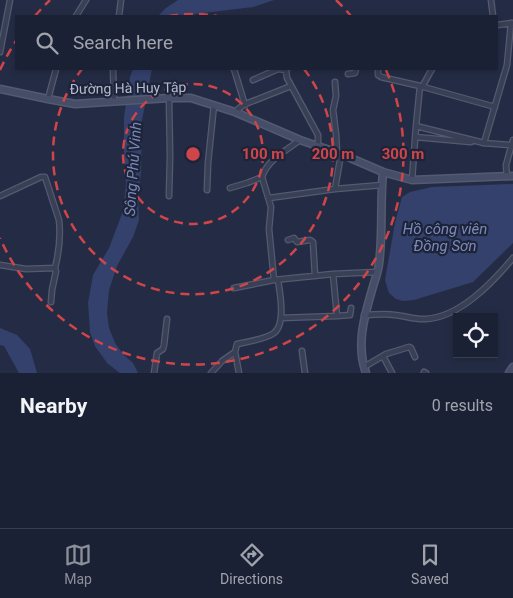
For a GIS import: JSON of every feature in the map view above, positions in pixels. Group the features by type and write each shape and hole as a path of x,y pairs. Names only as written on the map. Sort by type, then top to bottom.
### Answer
{"main road":[{"name":"Đường Hà Huy Tập","path":"0,89 76,104 191,98 235,112 300,140 339,153 383,172 412,180 510,176"},
{"path":"365,370 361,355 364,315 379,266 383,172"},
{"path":"509,373 513,367"}],"street":[{"path":"0,52 10,0"},
{"path":"77,15 86,0"},
{"path":"119,15 121,0"},
{"path":"491,0 493,15"},
{"path":"484,143 507,65 512,23 498,25"},
{"path":"48,99 56,70"},
{"path":"113,70 114,102"},
{"path":"234,70 244,104"},
{"path":"253,80 276,70"},
{"path":"286,70 287,78 318,136 318,146"},
{"path":"348,74 356,73 356,70"},
{"path":"378,70 378,75 381,77 495,107"},
{"path":"412,180 421,86 431,70"},
{"path":"335,82 336,92 333,110 339,153 336,189"},
{"path":"235,112 244,104 291,86"},
{"path":"169,98 169,196"},
{"path":"207,190 214,105"},
{"path":"416,126 484,143"},
{"path":"415,137 484,143 512,142 506,166 510,176"},
{"path":"230,188 247,184 262,177 271,163 300,140"},
{"path":"0,196 41,177 46,177 60,227 60,246 51,302"},
{"path":"239,373 235,352 237,344 274,334 278,329 281,318 282,306 276,280 269,229 271,207 262,177"},
{"path":"269,198 382,185"},
{"path":"288,240 294,238 297,242 310,240 312,242 315,276"},
{"path":"364,315 396,314 426,319 452,312 472,299 489,284 513,258"},
{"path":"0,265 26,269 55,268"},
{"path":"234,288 276,280 377,272"},
{"path":"333,274 337,316"},
{"path":"281,318 350,315 351,308"},
{"path":"154,373 157,353 164,345 167,318"},
{"path":"365,370 383,356 411,347 415,357"},
{"path":"302,351 305,373"},
{"path":"211,373 222,361 235,352"},
{"path":"383,356 392,373"}],"water":[{"path":"178,0 274,0 253,7 194,15 159,15"},
{"name":"Sông Phú Vinh","path":"133,70 152,70 142,120 141,172 138,194 139,220 133,237 117,266 109,290 107,313 109,328 115,343 133,363 138,373 120,373 107,363 95,346 90,332 88,303 93,275 109,248 123,211 126,184 124,117"},
{"name":"Hồ công viên Đồng Sơn","path":"513,184 513,243 473,282 414,300 403,301 396,299 389,293 385,280 395,223 402,197 410,192 432,187"},
{"path":"0,328 17,335 30,349 37,373 19,373 4,346 0,345"}]}
